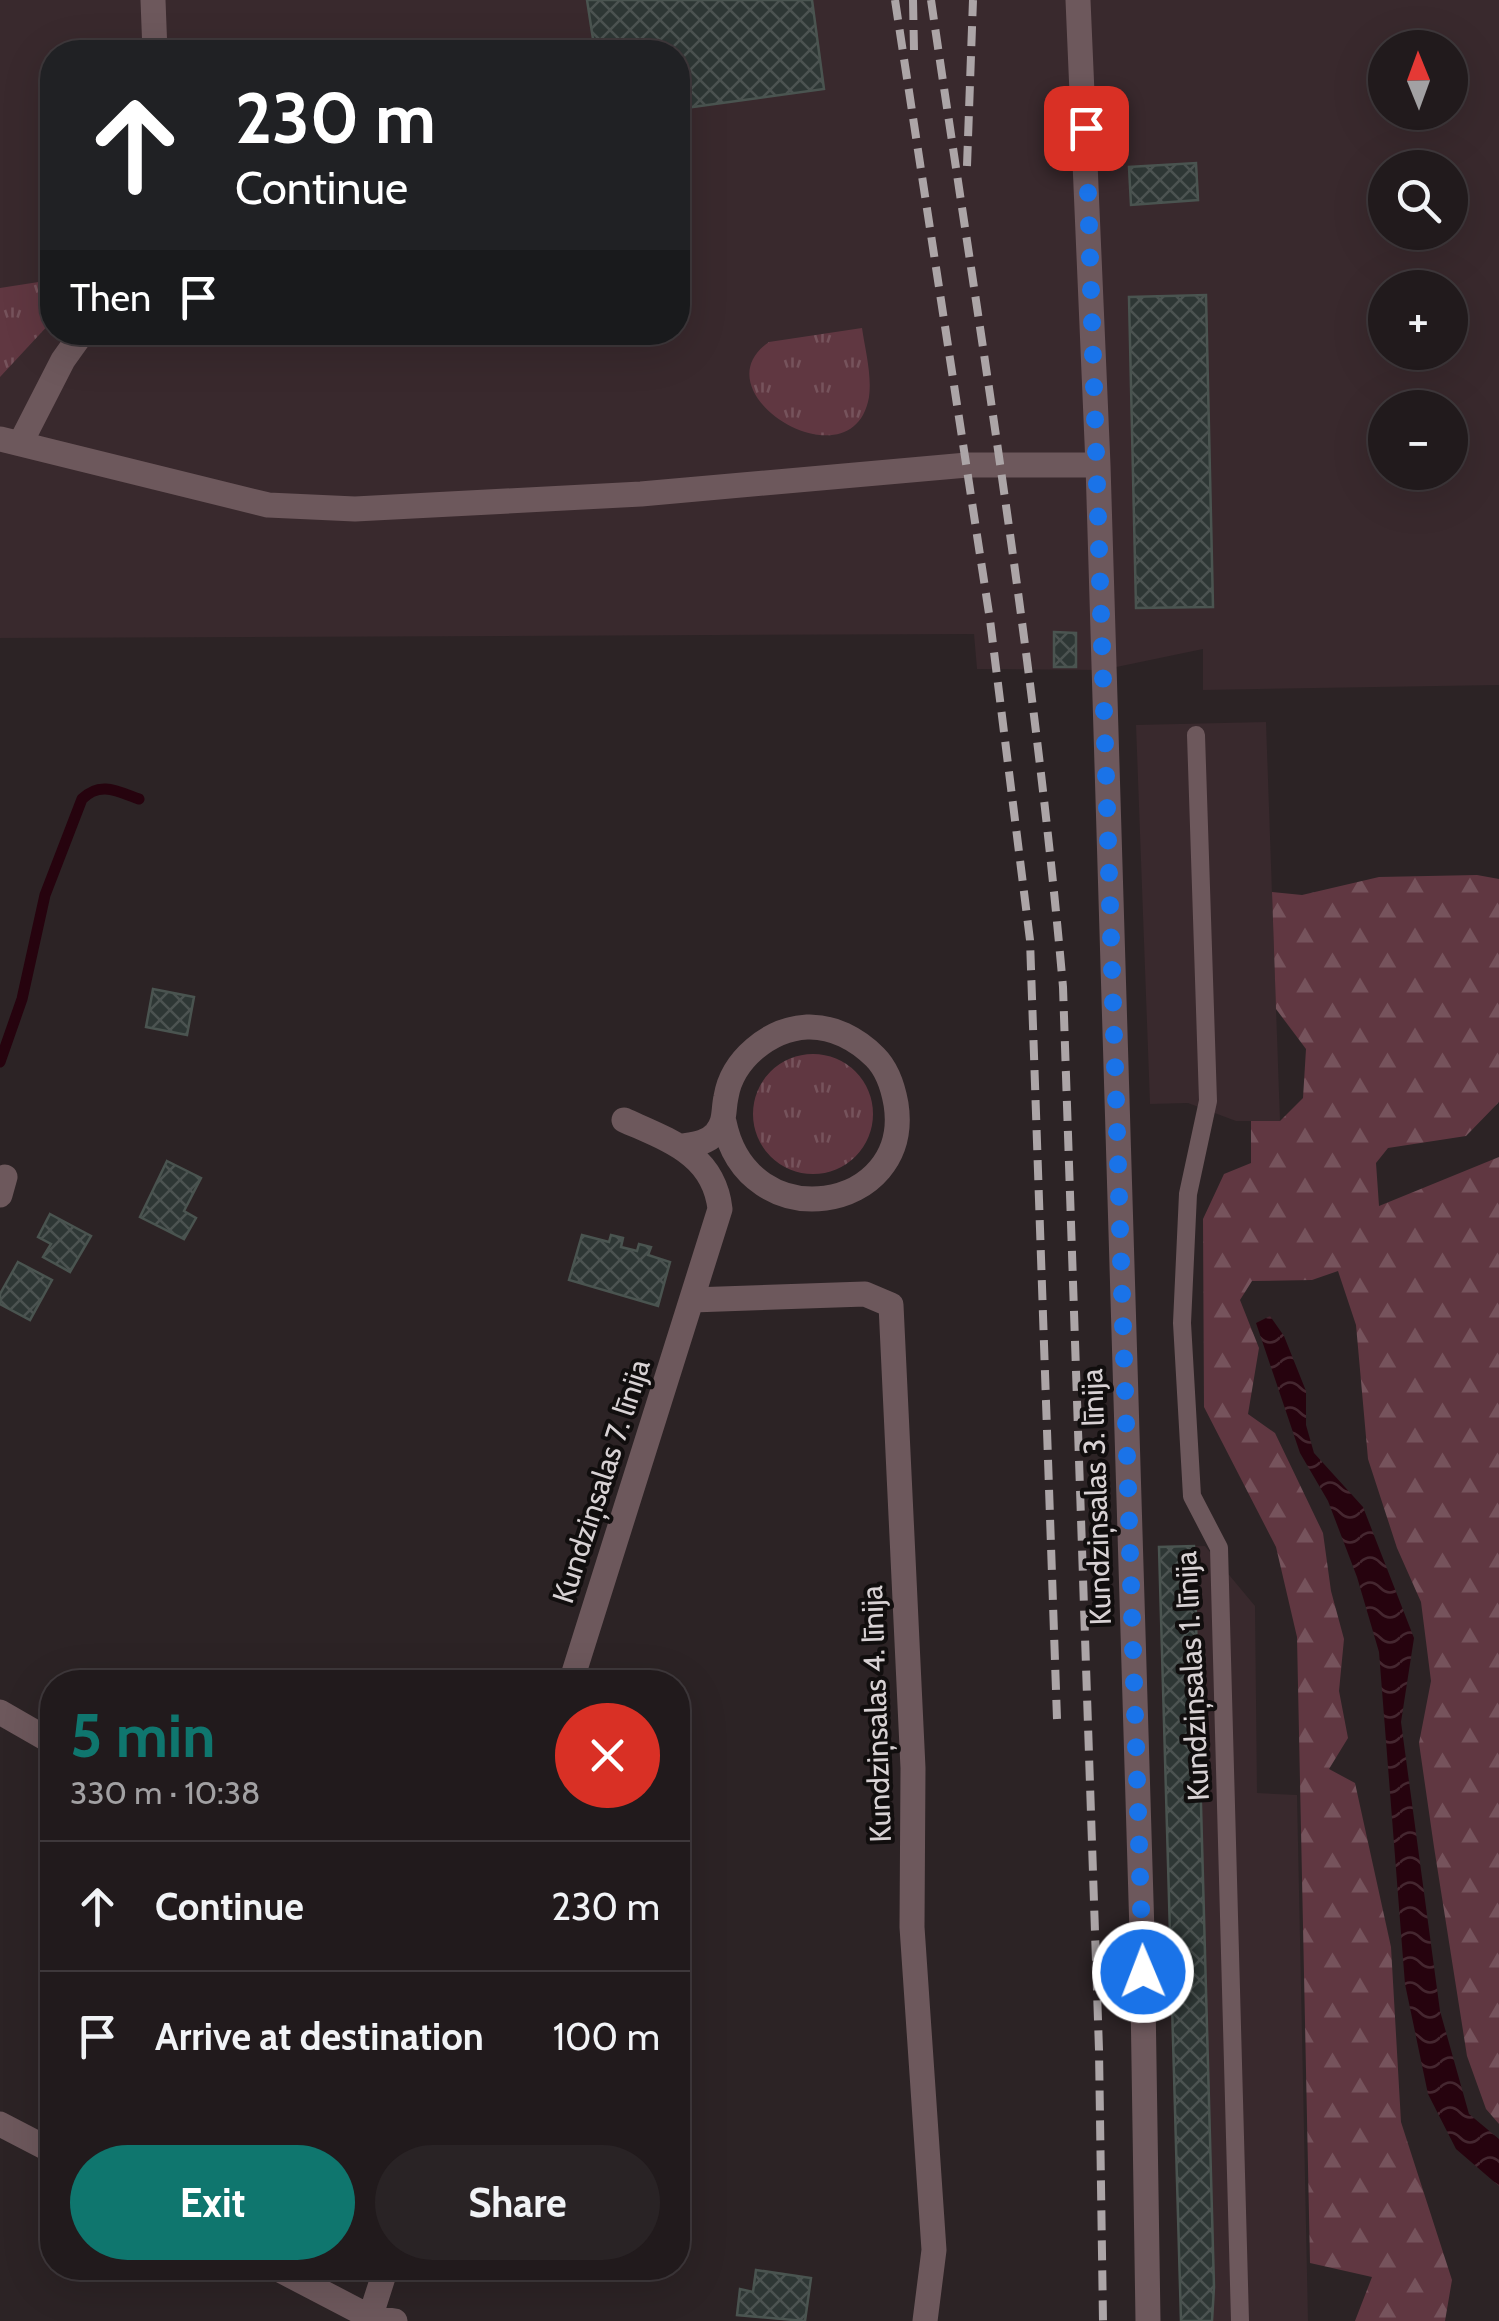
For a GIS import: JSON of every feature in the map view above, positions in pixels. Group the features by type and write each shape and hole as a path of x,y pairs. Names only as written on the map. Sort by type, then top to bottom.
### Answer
{"street":[{"path":"153,0 154,40"},
{"name":"Kundziņsalas 3. līnija","path":"1078,0 1098,465 1142,1933 1148,2321"},
{"path":"74,345 10,440 268,505 355,510 622,495 967,466 1098,465"},
{"path":"807,1027 835,1031 860,1043 880,1062 893,1087 898,1114 893,1142 880,1166 860,1186 834,1198 807,1201 780,1196 755,1181 737,1161 724,1122 726,1094 737,1068 756,1047 780,1033 807,1027"},
{"path":"624,1120 682,1146 706,1166 718,1192 720,1209"},
{"path":"682,1146 700,1144 714,1136 724,1122"},
{"path":"720,1209 730,1192 755,1181"},
{"name":"Kundziņsalas 7. līnija","path":"575,1670 720,1209"},
{"name":"Kundziņsalas 4. līnija","path":"692,1300 866,1294 890,1304 913,1768 912,1926 934,2250 926,2321"},
{"path":"0,1712 40,1735"},
{"path":"0,2124 40,2145"},
{"path":"300,2280 378,2320 384,2280"}],"lane":[{"name":"Kundziņsalas 1. līnija","path":"1196,735 1208,1101 1188,1194 1182,1324 1192,1496 1219,1548 1240,2321"}],"shaded area":[{"path":"0,0 1499,0 1499,685 1203,690 1203,649 1102,670 977,669 974,634 0,638"},
{"path":"1266,722 1280,1121 1236,1121 1188,1103 1150,1104 1136,725"},
{"path":"1205,1546 1255,1606 1257,1793 1297,1795 1308,2321 1181,2321 1159,1547"}],"green space":[{"path":"40,282 40,334 0,377 0,288"},
{"path":"862,328 870,389 857,423 836,434 811,433 785,423 764,406 751,385 751,363 769,342"},
{"path":"1477,875 1499,879 1499,1102 1466,1136 1388,1148 1376,1163 1379,1206 1499,1157 1499,2124 1486,2109 1467,2056 1419,1743 1431,1681 1421,1602 1397,1548 1368,1459 1356,1325 1338,1271 1312,1280 1252,1281 1240,1300 1259,1348 1248,1414 1275,1433 1323,1533 1331,1591 1344,1639 1339,1691 1348,1738 1329,1769 1355,1783 1391,1947 1401,2122 1452,2280 1445,2321 1355,2321 1372,2277 1310,2263 1297,1637 1276,1547 1204,1407 1203,1219 1224,1174 1251,1163 1251,1121 1280,1121 1303,1098 1306,1049 1276,1009 1272,892 1302,895 1379,877"},
{"path":"813,1054 836,1059 855,1072 868,1091 873,1114 868,1137 855,1156 836,1169 813,1174 790,1169 771,1156 758,1137 753,1114 758,1091 771,1072 790,1059"}],"water":[{"path":"1270,1316 1284,1336 1306,1391 1306,1425 1314,1453 1363,1507 1414,1638 1401,1722 1440,2011 1469,2114 1499,2139 1499,2186 1456,2149 1428,2094 1405,1984 1379,1652 1357,1577 1328,1501 1300,1453 1256,1323"}],"building":[{"path":"587,0 812,0 824,89 690,107 690,40 593,40"},
{"path":"1196,163 1198,200 1131,205 1129,167"},
{"path":"1206,295 1213,607 1136,608 1129,297"},
{"path":"1054,632 1076,633 1076,667 1054,667"},
{"path":"153,989 194,997 187,1035 146,1027"},
{"path":"167,1161 201,1178 184,1211 196,1218 184,1239 140,1217"},
{"path":"50,1214 91,1236 70,1272 43,1257 51,1244 38,1237"},
{"path":"582,1235 609,1242 611,1235 623,1238 621,1247 637,1251 639,1244 651,1247 648,1255 670,1262 658,1306 569,1280"},
{"path":"18,1262 52,1280 30,1320 0,1304 0,1294"},
{"path":"1194,1546 1212,2321 1181,2321 1159,1547"},
{"path":"756,2270 811,2278 805,2321 737,2315 740,2289 753,2292"}],"waterway":[{"path":"0,1062 22,999 45,895 82,799 102,789 139,799"}],"railway":[{"path":"895,0 990,620 1030,940 1057,1719"},
{"path":"913,0 914,50"},
{"path":"931,0 1021,616 1063,987 1099,2050 1103,2321"},
{"path":"967,166 973,0"}],"route":[{"path":"1086,128 1143,1972"}]}
